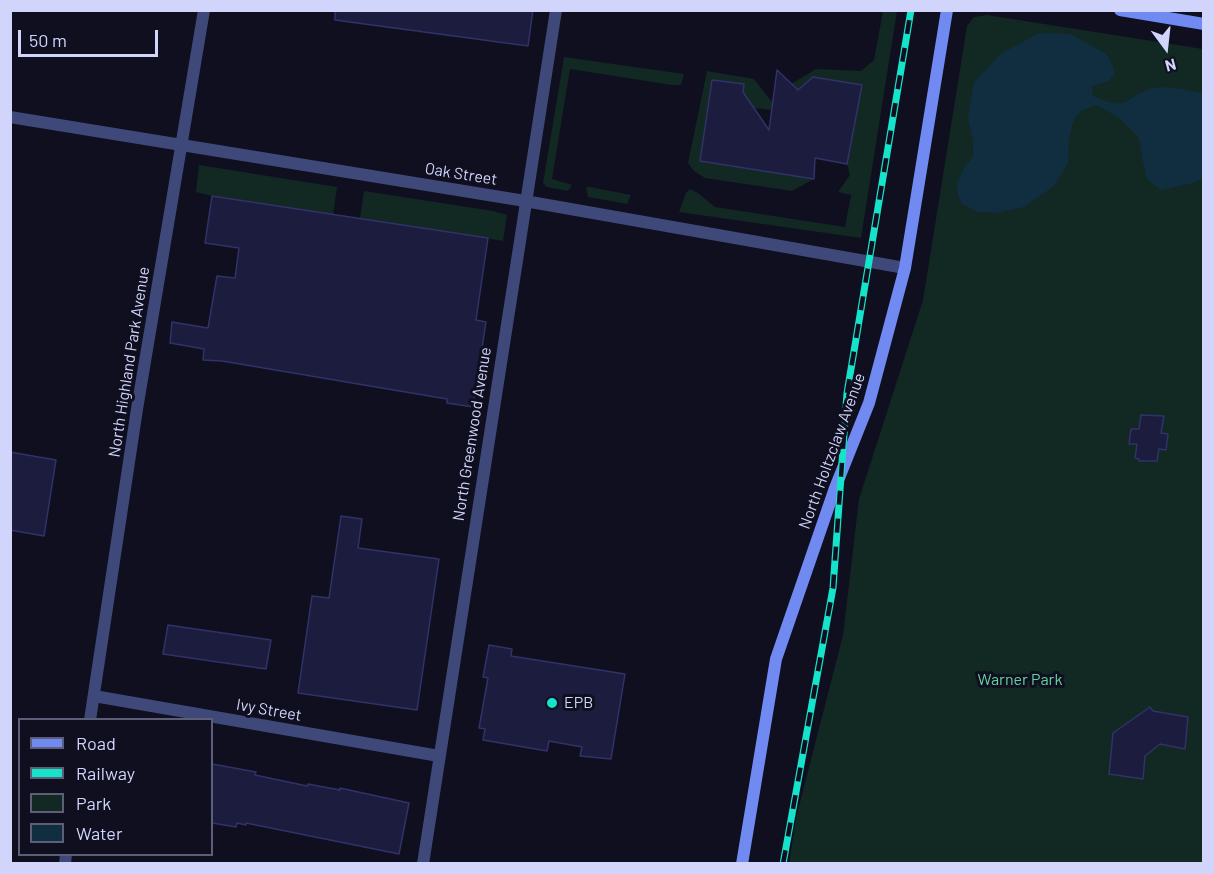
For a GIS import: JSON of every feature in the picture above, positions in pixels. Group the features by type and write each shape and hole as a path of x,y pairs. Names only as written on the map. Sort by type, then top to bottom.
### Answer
{"main road":[{"name":"North Holtzclaw Avenue","path":"742,864 776,659 835,488 869,403 905,268 946,10"},
{"path":"1120,10 1203,24"}],"street":[{"name":"North Highland Park Avenue","path":"90,718 137,409 204,10"},
{"name":"North Greenwood Avenue","path":"423,864 556,10"},
{"name":"Oak Street","path":"10,117 525,201 905,268"},
{"name":"Ivy Street","path":"94,696 439,756"}],"green space":[{"path":"883,11 897,11 861,238 679,212 686,193 690,189 715,207 845,227 851,195 838,192 850,175 847,164 862,85 813,77 798,90 791,84 816,69 861,71 874,60"},
{"name":"Warner Park","path":"987,15 1203,49 1203,863 789,864 796,818 843,635 859,499 923,300 967,26 974,17"},
{"path":"564,57 684,74 681,85 672,85 570,69 552,179 572,185 568,191 547,187 543,183"},
{"path":"707,71 754,79 773,103 771,110 754,108 713,80 700,161 814,179 792,191 705,178 694,171 688,163"},
{"path":"199,165 337,187 333,215 196,192"},
{"path":"586,187 631,195 627,204 588,197"},
{"path":"364,191 507,215 503,241 360,218"}],"water":[{"path":"1039,33 1071,34 1106,54 1115,73 1109,81 1092,86 1093,96 1106,101 1122,103 1145,91 1161,87 1203,93 1203,178 1193,183 1161,190 1146,178 1139,138 1118,117 1096,105 1082,110 1074,119 1069,138 1068,163 1054,186 1024,207 996,213 978,212 962,204 958,195 957,183 964,168 973,157 973,140 968,118 974,82 1002,53"}],"building":[{"path":"335,10 533,10 528,46 335,20"},
{"path":"777,70 798,90 813,77 862,85 847,164 815,158 814,179 700,161 712,80 744,84 743,92 769,130"},
{"path":"212,196 488,238 476,320 486,322 473,407 447,403 447,399 222,361 203,360 204,349 170,343 172,322 208,328 217,276 235,278 239,248 205,243"},
{"path":"1141,415 1164,416 1161,433 1168,434 1166,450 1159,449 1157,461 1139,461 1135,458 1137,444 1129,444 1131,429 1139,429"},
{"path":"10,452 56,460 44,536 10,530"},
{"path":"341,516 362,519 358,548 439,559 417,710 298,693 312,596 329,598"},
{"path":"168,625 271,640 266,669 163,654"},
{"name":"EPB","path":"489,645 512,649 511,656 625,674 611,759 580,756 582,747 549,741 547,751 483,740 485,729 479,728 488,678 483,677"},
{"path":"1150,707 1153,711 1188,717 1185,749 1160,744 1145,756 1143,779 1109,774 1113,733"},
{"path":"213,764 256,772 255,775 307,786 308,784 340,790 340,788 409,803 399,854 246,823 246,825 237,823 236,827 213,823"}],"railway":[{"path":"783,864 833,588 847,393 911,10"}],"place":[{"name":"EPB","path":"552,703"}]}
